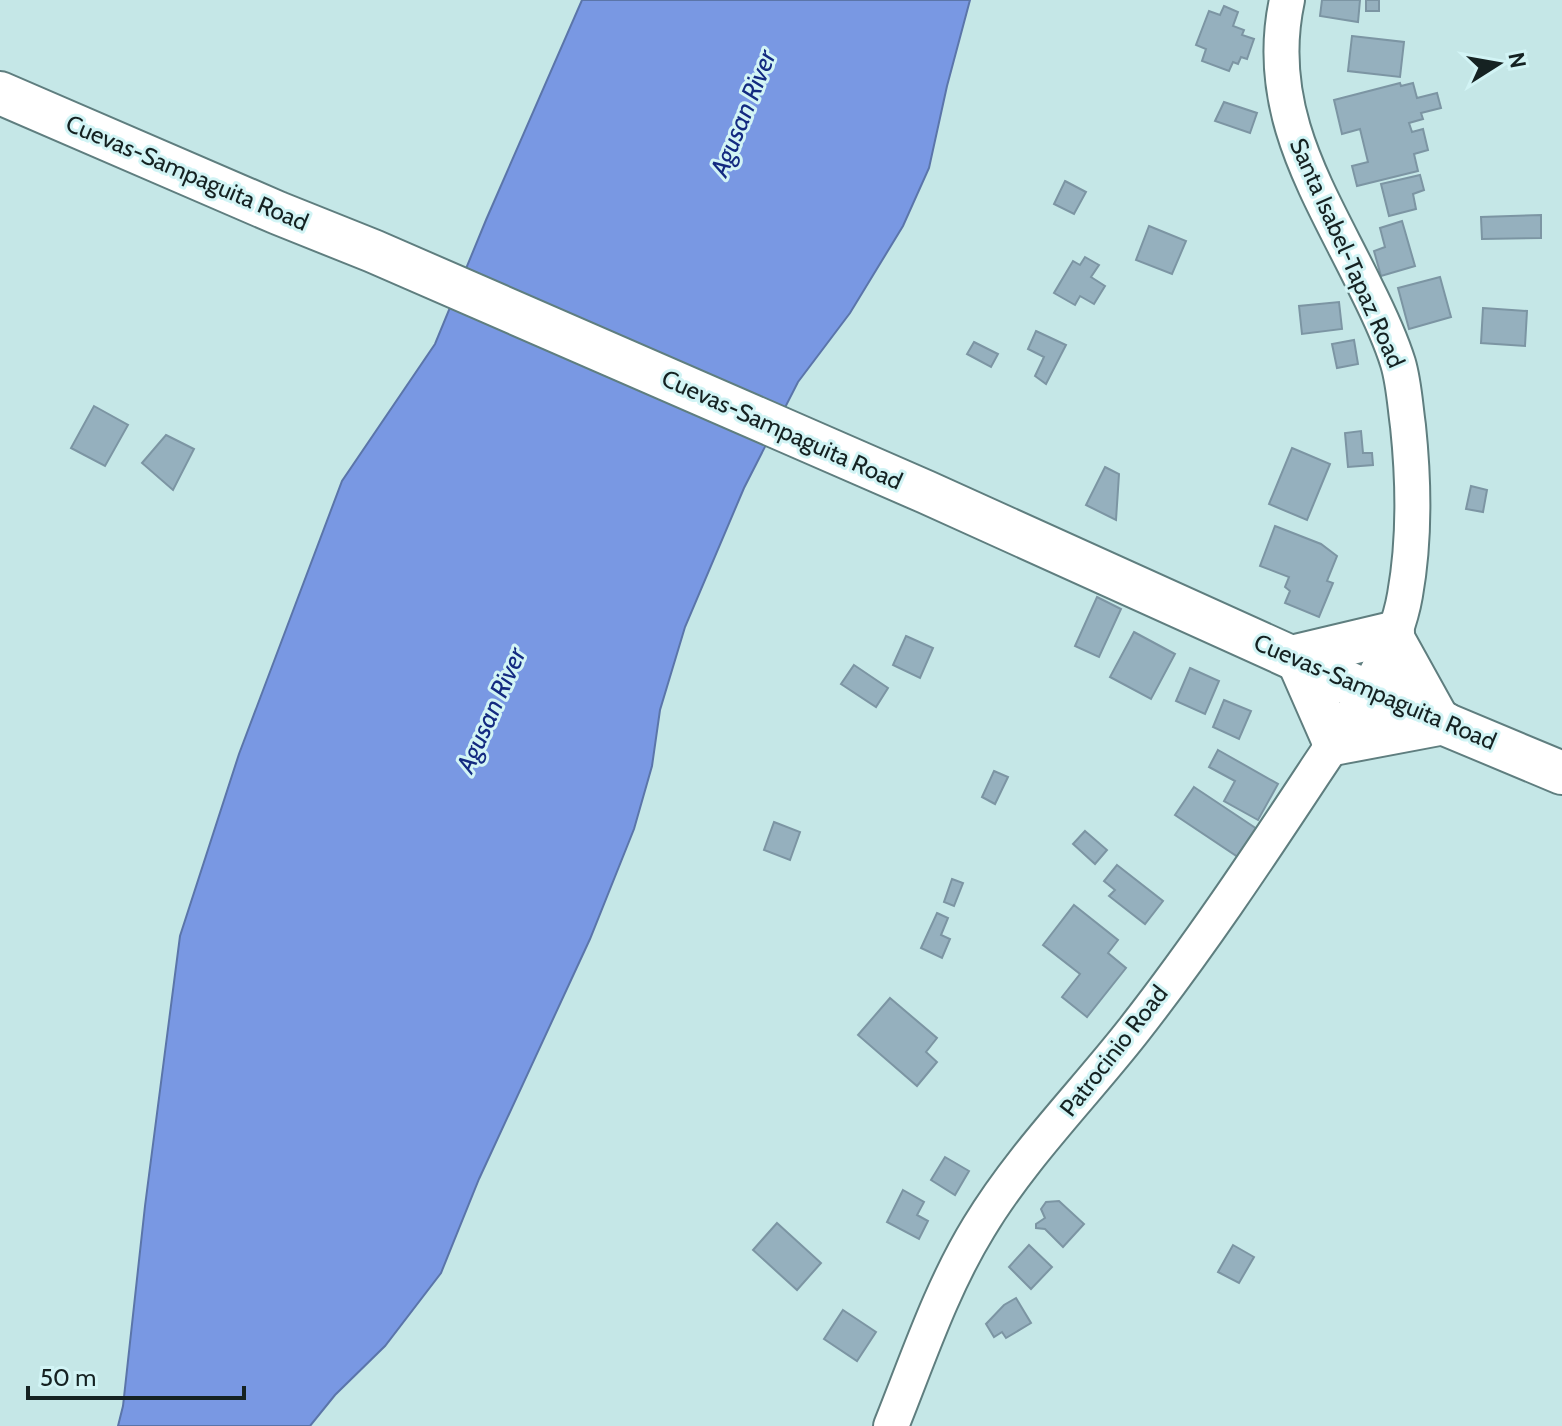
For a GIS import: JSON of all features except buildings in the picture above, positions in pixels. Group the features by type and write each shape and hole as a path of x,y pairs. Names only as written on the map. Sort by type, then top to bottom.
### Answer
{"main road":[{"name":"Cuevas-Sampaguita Road","path":"0,93 373,251 926,492 1368,692 1562,773"},
{"path":"1392,635 1441,721 1333,743 1295,659 1392,635"}],"street":[{"name":"Santa Isabel-Tapaz Road","path":"1287,0 1282,83 1289,118 1310,176 1388,335 1404,390 1413,475 1413,533 1405,599 1368,692"},
{"name":"Patrocinio Road","path":"891,1426 946,1287 979,1226 1016,1174 1134,1029 1232,897 1368,692"}],"water":[{"name":"Agusan River","path":"582,0 970,0 929,168 903,226 850,313 798,382 744,488 685,627 660,710 652,766 634,829 590,939 479,1179 441,1273 385,1346 335,1395 310,1426 118,1426 123,1406 180,936 239,754 342,481 435,344"}]}
